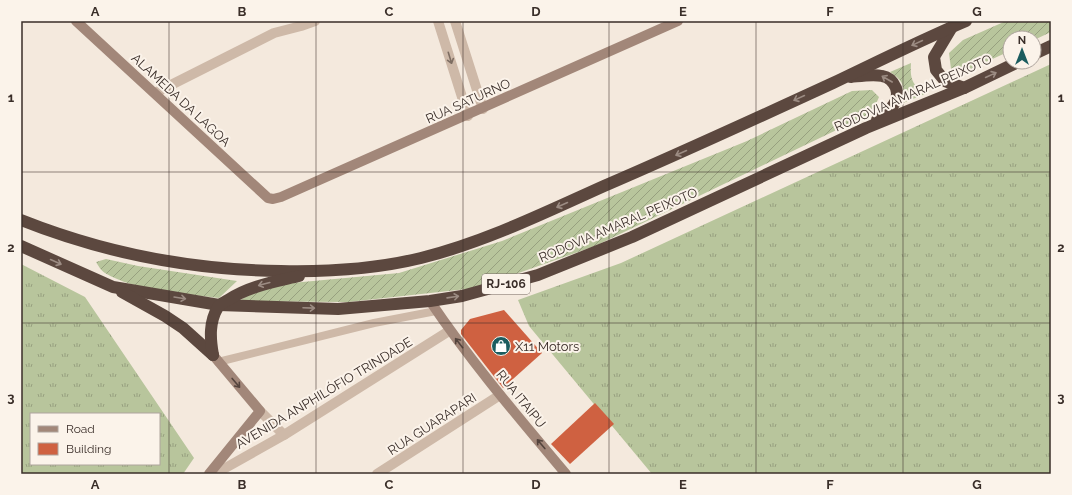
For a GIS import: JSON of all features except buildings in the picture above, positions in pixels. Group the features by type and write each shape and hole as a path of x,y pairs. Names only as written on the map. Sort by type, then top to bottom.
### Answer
{"highway":[{"path":"21,220 42,229 107,249 162,261 219,268 256,271 315,272 370,267 421,258 477,240 544,213 697,146 966,21"},
{"path":"952,27 934,57 936,70 939,76 945,81 964,88"},
{"name":"RODOVIA AMARAL PEIXOTO","path":"21,246 112,287 219,305 338,309 433,306 462,296 538,275 632,237 866,128 964,88 1002,70"},
{"path":"845,77 877,75 889,79 895,86 897,91 896,102 888,111 866,128"},
{"path":"215,358 210,339 210,328 219,305 239,292 315,272"},
{"path":"112,287 165,316 183,328 215,358"}],"street":[{"name":"ALAMEDA DA LAGOA","path":"76,21 268,198"},
{"path":"274,34 287,21"},
{"path":"155,93 274,34 300,24 315,21"},
{"path":"438,21 468,116"},
{"path":"456,21 482,109"},
{"name":"RUA SATURNO","path":"268,198 281,198 468,116 678,21"},
{"name":"RUA ITAIPU","path":"433,306 449,331 566,474"},
{"name":"AVENIDA ANPHILÓFIO TRINDADE","path":"215,473 284,435 449,331"},
{"path":"215,358 260,411 284,435"},
{"name":"RUA GUARAPARI","path":"377,474 500,395"},
{"path":"215,473 260,411"}],"lane":[{"path":"215,358 374,323 433,306"}],"green space":[{"path":"1006,21 1051,21 1051,32 1042,36 1042,30 1002,30 1002,55 966,71 951,69 949,53 963,40"},
{"path":"911,63 913,81 925,94 903,103 904,92 901,82 890,72"},
{"path":"1051,64 1051,474 652,474 529,326 518,300 621,263 1038,70 1042,70 1042,68"},
{"path":"872,90 879,97 872,113 595,246 476,288 348,302 239,301 254,292 281,284 399,273 502,241 747,141 852,91"},
{"path":"106,259 138,266 237,281 219,298 160,291 131,284 105,273 96,262"},
{"path":"21,264 85,297 194,458 183,474 21,474"}],"place":[{"name":"X11 Motors","path":"501,346"}]}
